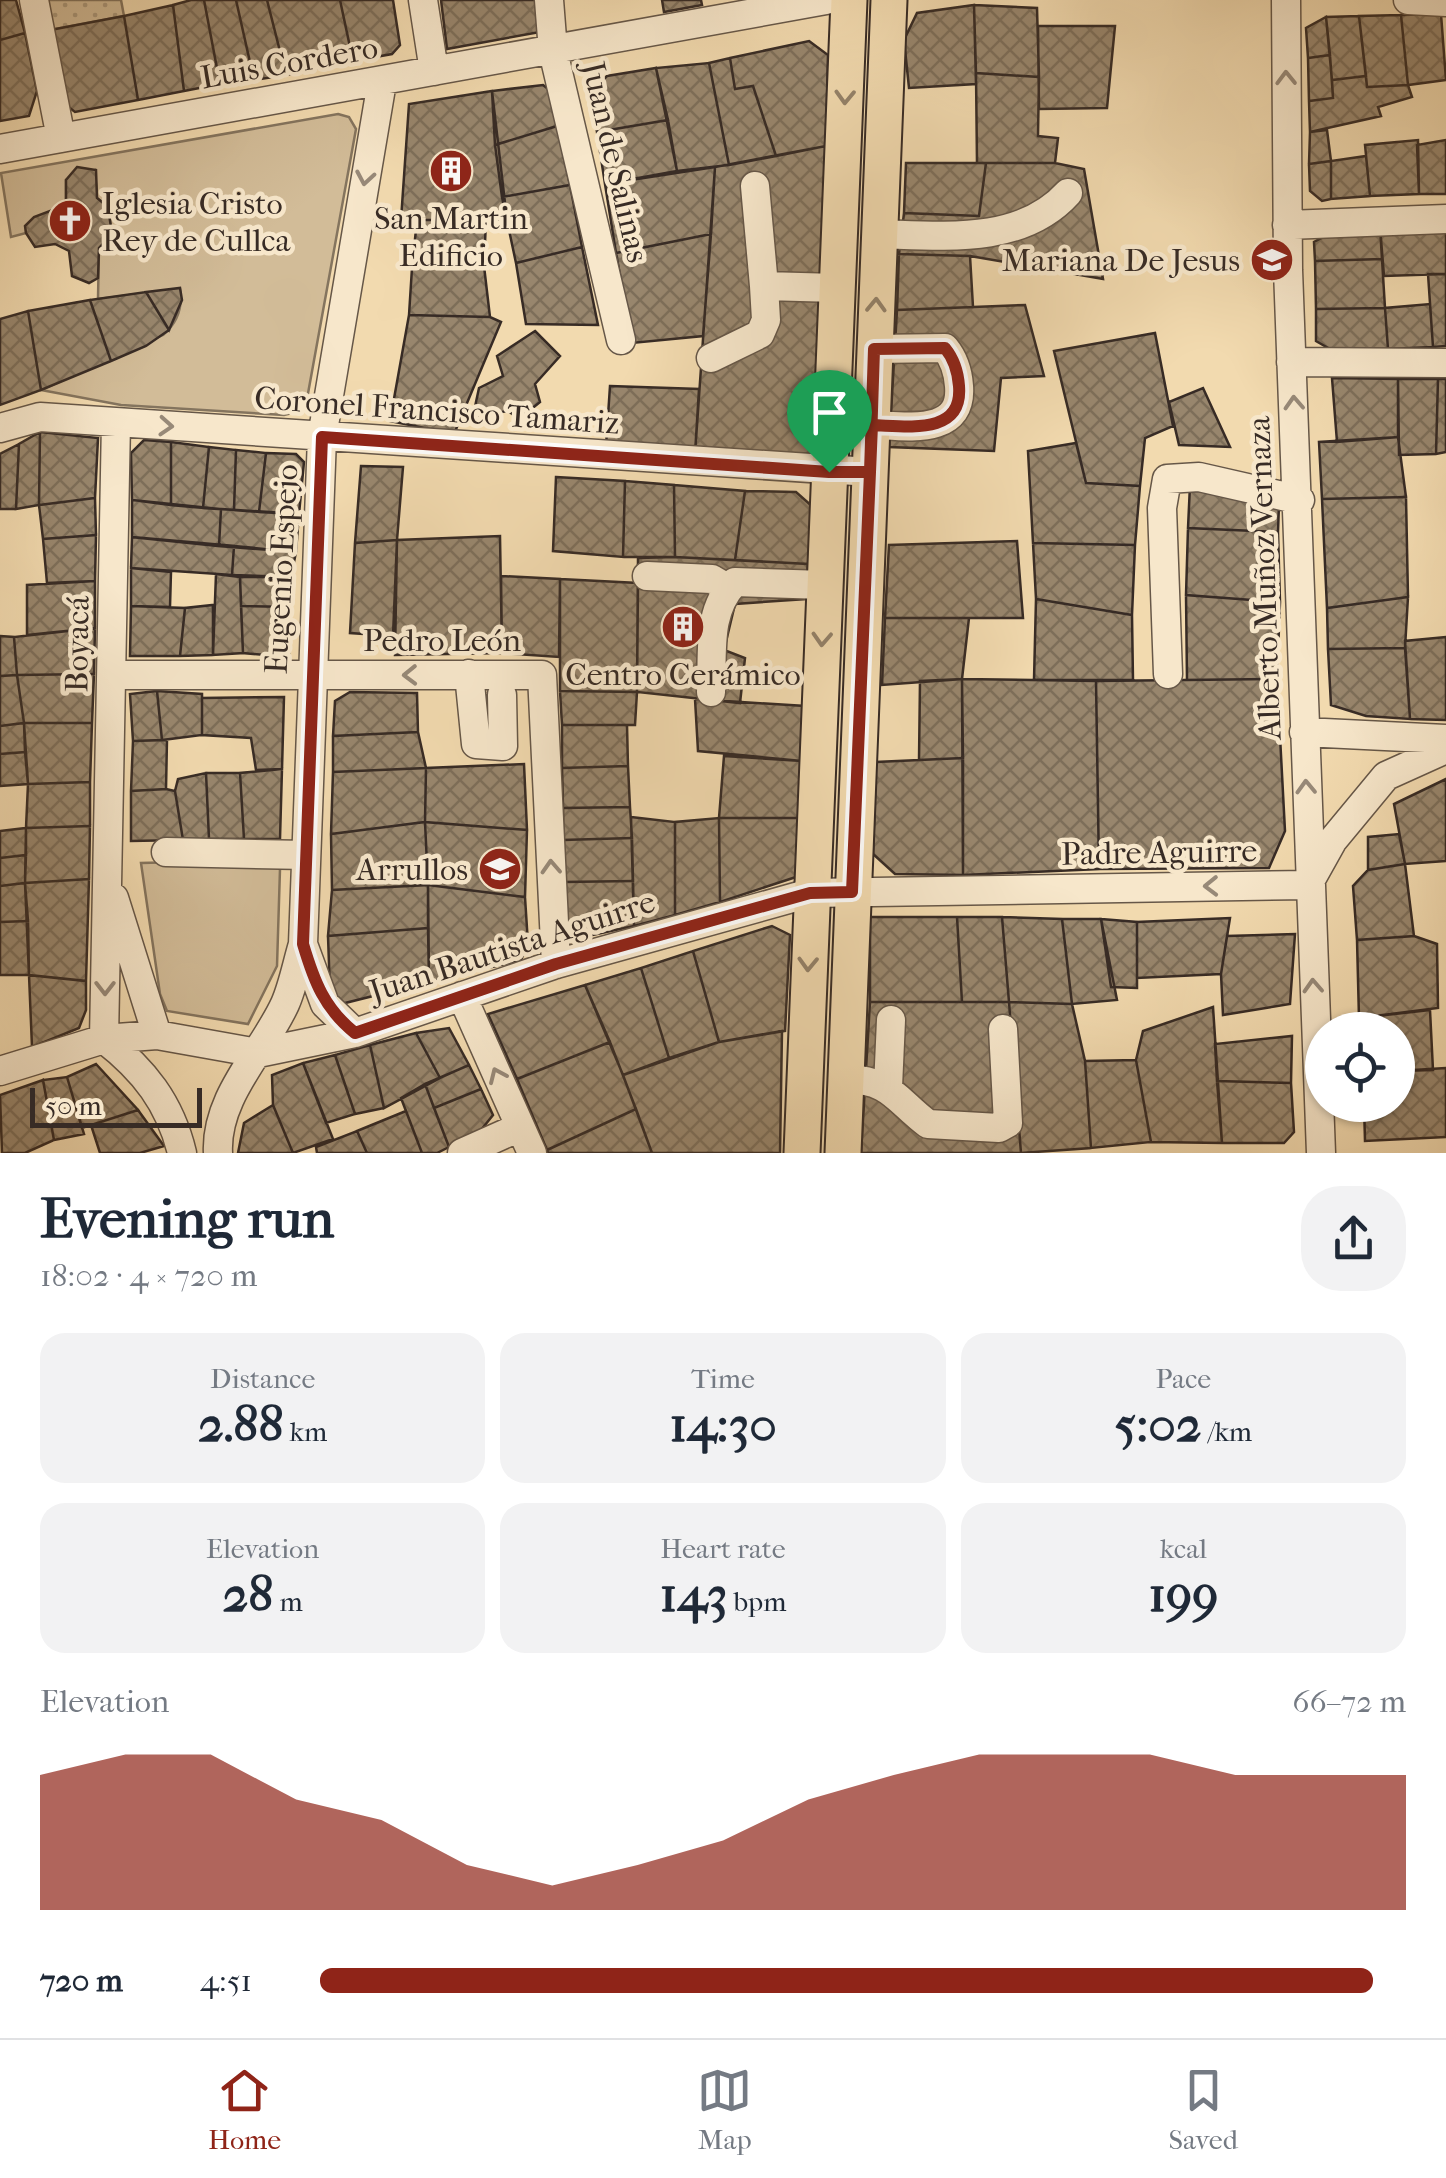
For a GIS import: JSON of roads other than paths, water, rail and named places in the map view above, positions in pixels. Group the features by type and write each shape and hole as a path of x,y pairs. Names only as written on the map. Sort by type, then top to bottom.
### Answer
{"main road":[{"path":"802,1153 849,0"},
{"path":"843,1153 888,0"}],"street":[{"path":"34,0 61,138"},
{"path":"423,0 434,71"},
{"name":"Juan de Salinas","path":"549,0 553,50 621,340"},
{"name":"Luis Cordero","path":"0,149 826,0"},
{"name":"Alberto Muñoz Vernaza","path":"1286,0 1291,362 1300,500 1308,885 1320,1153"},
{"path":"1408,0 1446,2"},
{"name":"Eugenio Espejo","path":"218,1153 224,1117 240,1077 286,1002 303,944 322,437 382,82"},
{"path":"711,358 760,334 766,320 755,186"},
{"path":"879,234 972,235 1015,226 1053,209 1068,192"},
{"path":"1287,225 1446,219"},
{"path":"764,286 837,288"},
{"path":"872,425 936,424 950,420 958,407 959,386 953,358 945,348 874,349"},
{"path":"1291,362 1446,363"},
{"name":"Coronel Francisco Tamariz","path":"0,428 40,417 870,472"},
{"name":"Boyacá","path":"104,1039 116,422"},
{"path":"1168,674 1162,508 1168,479 1199,477 1300,500"},
{"path":"647,576 712,579 729,588"},
{"path":"710,692 714,615 735,582 824,584"},
{"path":"469,674 476,744 503,746 502,695"},
{"name":"Pedro León","path":"112,675 542,675 556,964"},
{"path":"1304,732 1446,739"},
{"path":"1308,885 1333,840 1386,776 1446,749"},
{"path":"166,852 306,855"},
{"name":"Boyacá","path":"106,868 157,1035"},
{"name":"Padre Aguirre","path":"810,893 1308,885"},
{"name":"Juan Bautista Aguirre","path":"0,1071 104,1039 157,1035 258,1053 355,1033 556,964 810,893"},
{"name":"Eugenio Espejo","path":"303,944 325,1004 355,1033"},
{"path":"462,996 532,1153"},
{"path":"888,1087 891,1020"},
{"path":"1002,1029 1009,1153"},
{"path":"104,1039 137,1065 162,1098 182,1153"},
{"path":"846,1079 869,1080 888,1087 928,1124 980,1130 1008,1123"},
{"path":"462,1153 520,1127"}],"place":[{"name":"San Martin Edificio","path":"451,171"},
{"name":"Iglesia Cristo Rey de Cullca","path":"70,221"},
{"name":"Mariana De Jesus","path":"1272,260"},
{"name":"Centro Cerámico","path":"683,627"},
{"name":"Arrullos","path":"500,869"}]}
